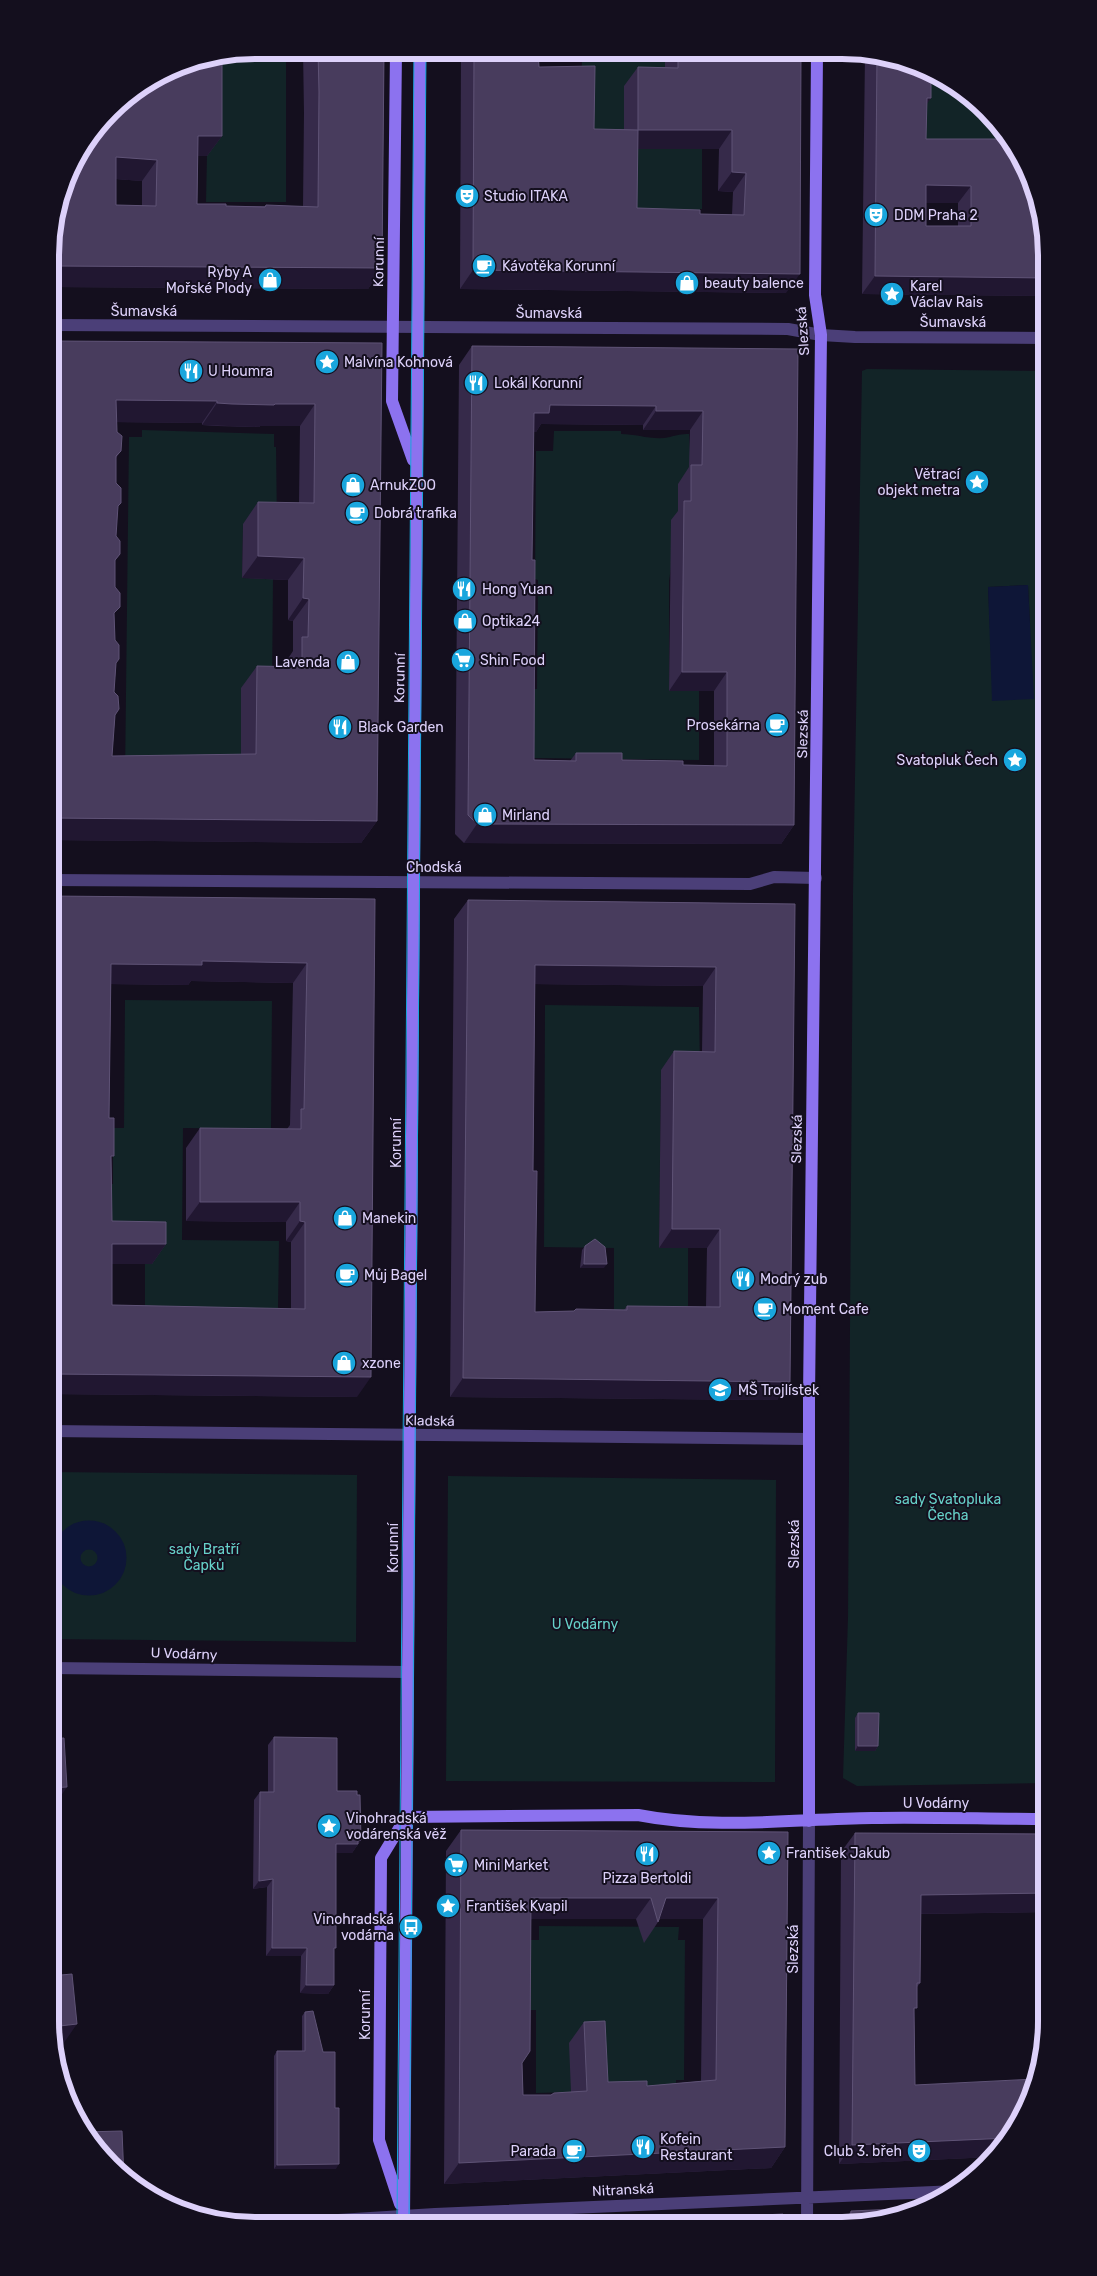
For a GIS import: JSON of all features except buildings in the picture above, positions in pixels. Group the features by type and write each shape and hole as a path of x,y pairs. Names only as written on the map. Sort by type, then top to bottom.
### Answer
{"street":[{"name":"Korunní","path":"396,59 392,401 417,470"},
{"name":"Korunní","path":"404,2217 420,59"},
{"name":"Slezská","path":"807,2217 809,1439 821,335 815,295 817,59"},
{"name":"Šumavská","path":"59,326 788,329 821,335 1038,338"},
{"name":"Chodská","path":"59,880 750,884 774,877 816,878"},
{"name":"Kladská","path":"59,1431 809,1439"},
{"name":"U Vodárny","path":"59,1668 407,1672"},
{"name":"U Vodárny","path":"406,1817 638,1815 670,1821 809,1822 872,1818 1038,1819"},
{"name":"Korunní","path":"403,2217 379,2140 381,1858 406,1817"},
{"name":"Nitranská","path":"457,2217 807,2197 939,2192"}],"green space":[{"path":"242,59 286,59 286,202 206,202 208,107 206,65"},
{"path":"582,59 665,59 665,86 625,149 702,149 702,209 700,209 699,224 634,224 581,148"},
{"path":"919,84 938,84 962,99 990,125 1003,143 914,157"},
{"name":"sady Svatopluka Čecha","path":"867,369 1038,371 1038,1783 857,1786 843,1778 848,1617 853,894 862,371","holes":["1028,585 1030,625 990,629 988,587"]},
{"path":"142,430 274,434 274,447 276,447 277,525 243,525 242,578 273,579 272,689 241,759 125,778 129,437 142,437"},
{"path":"554,431 621,431 621,434 658,438 689,434 690,452 699,453 678,520 669,581 669,690 699,691 699,760 533,758 533,689 537,689 538,580 535,579 536,451 553,451"},
{"path":"125,1000 272,1001 271,1129 183,1128 182,1240 279,1241 278,1308 145,1309 145,1263 110,1241 109,1184 113,1184 113,1128 124,1128"},
{"path":"545,1005 699,1007 700,1071 661,1071 659,1247 688,1248 688,1312 614,1318 614,1248 544,1247"},
{"name":"sady Bratří Čapků","path":"59,1472 357,1475 356,1642 59,1639"},
{"name":"U Vodárny","path":"448,1476 776,1480 775,1782 446,1781"},
{"path":"539,1926 679,1927 678,1940 685,1940 684,2080 676,2080 676,2093 606,2091 536,2093 536,2010 522,2010 522,1940 539,1940"}],"water":[{"path":"1028,585 1034,699 992,701 988,587"}],"waterway":[{"path":"85,1535 93,1535 102,1539 108,1545 112,1558 108,1571 102,1577 93,1581 85,1581 76,1577 70,1571 66,1562 66,1554 70,1545 76,1539 85,1535"}],"tram line":[{"path":"397,2217 414,59"},
{"path":"409,2217 426,59"}],"place":[{"name":"Studio ITAKA","path":"467,196"},
{"name":"DDM Praha 2","path":"876,215"},
{"name":"Kávotěka Korunní","path":"484,266"},
{"name":"Ryby A Mořské Plody","path":"270,280"},
{"name":"beauty balence","path":"687,283"},
{"name":"Karel Václav Rais","path":"892,294"},
{"name":"Malvína Kohnová","path":"327,362"},
{"name":"U Houmra","path":"191,371"},
{"name":"Lokál Korunní","path":"476,383"},
{"name":"Větrací objekt metra","path":"977,482"},
{"name":"ArnukZOO","path":"353,485"},
{"name":"Dobrá trafika","path":"357,513"},
{"name":"Hong Yuan","path":"464,589"},
{"name":"Optika24","path":"465,621"},
{"name":"Shin Food","path":"463,660"},
{"name":"Lavenda","path":"348,662"},
{"name":"Prosekárna","path":"777,725"},
{"name":"Black Garden","path":"340,727"},
{"name":"Svatopluk Čech","path":"1015,760"},
{"name":"Mirland","path":"485,815"},
{"name":"Manekin","path":"345,1218"},
{"name":"Můj Bagel","path":"347,1275"},
{"name":"Modrý zub","path":"743,1279"},
{"name":"Moment Cafe","path":"765,1309"},
{"name":"xzone","path":"344,1363"},
{"name":"MŠ Trojlístek","path":"720,1390"},
{"name":"Vinohradská vodárenská věž","path":"329,1826"},
{"name":"František Jakub","path":"769,1853"},
{"name":"Pizza Bertoldi","path":"647,1854"},
{"name":"Mini Market","path":"456,1865"},
{"name":"František Kvapil","path":"448,1906"},
{"name":"Vinohradská vodárna","path":"411,1927"},
{"name":"Kofein Restaurant","path":"643,2147"},
{"name":"Parada","path":"574,2151"},
{"name":"Club 3. břeh","path":"919,2151"}]}
